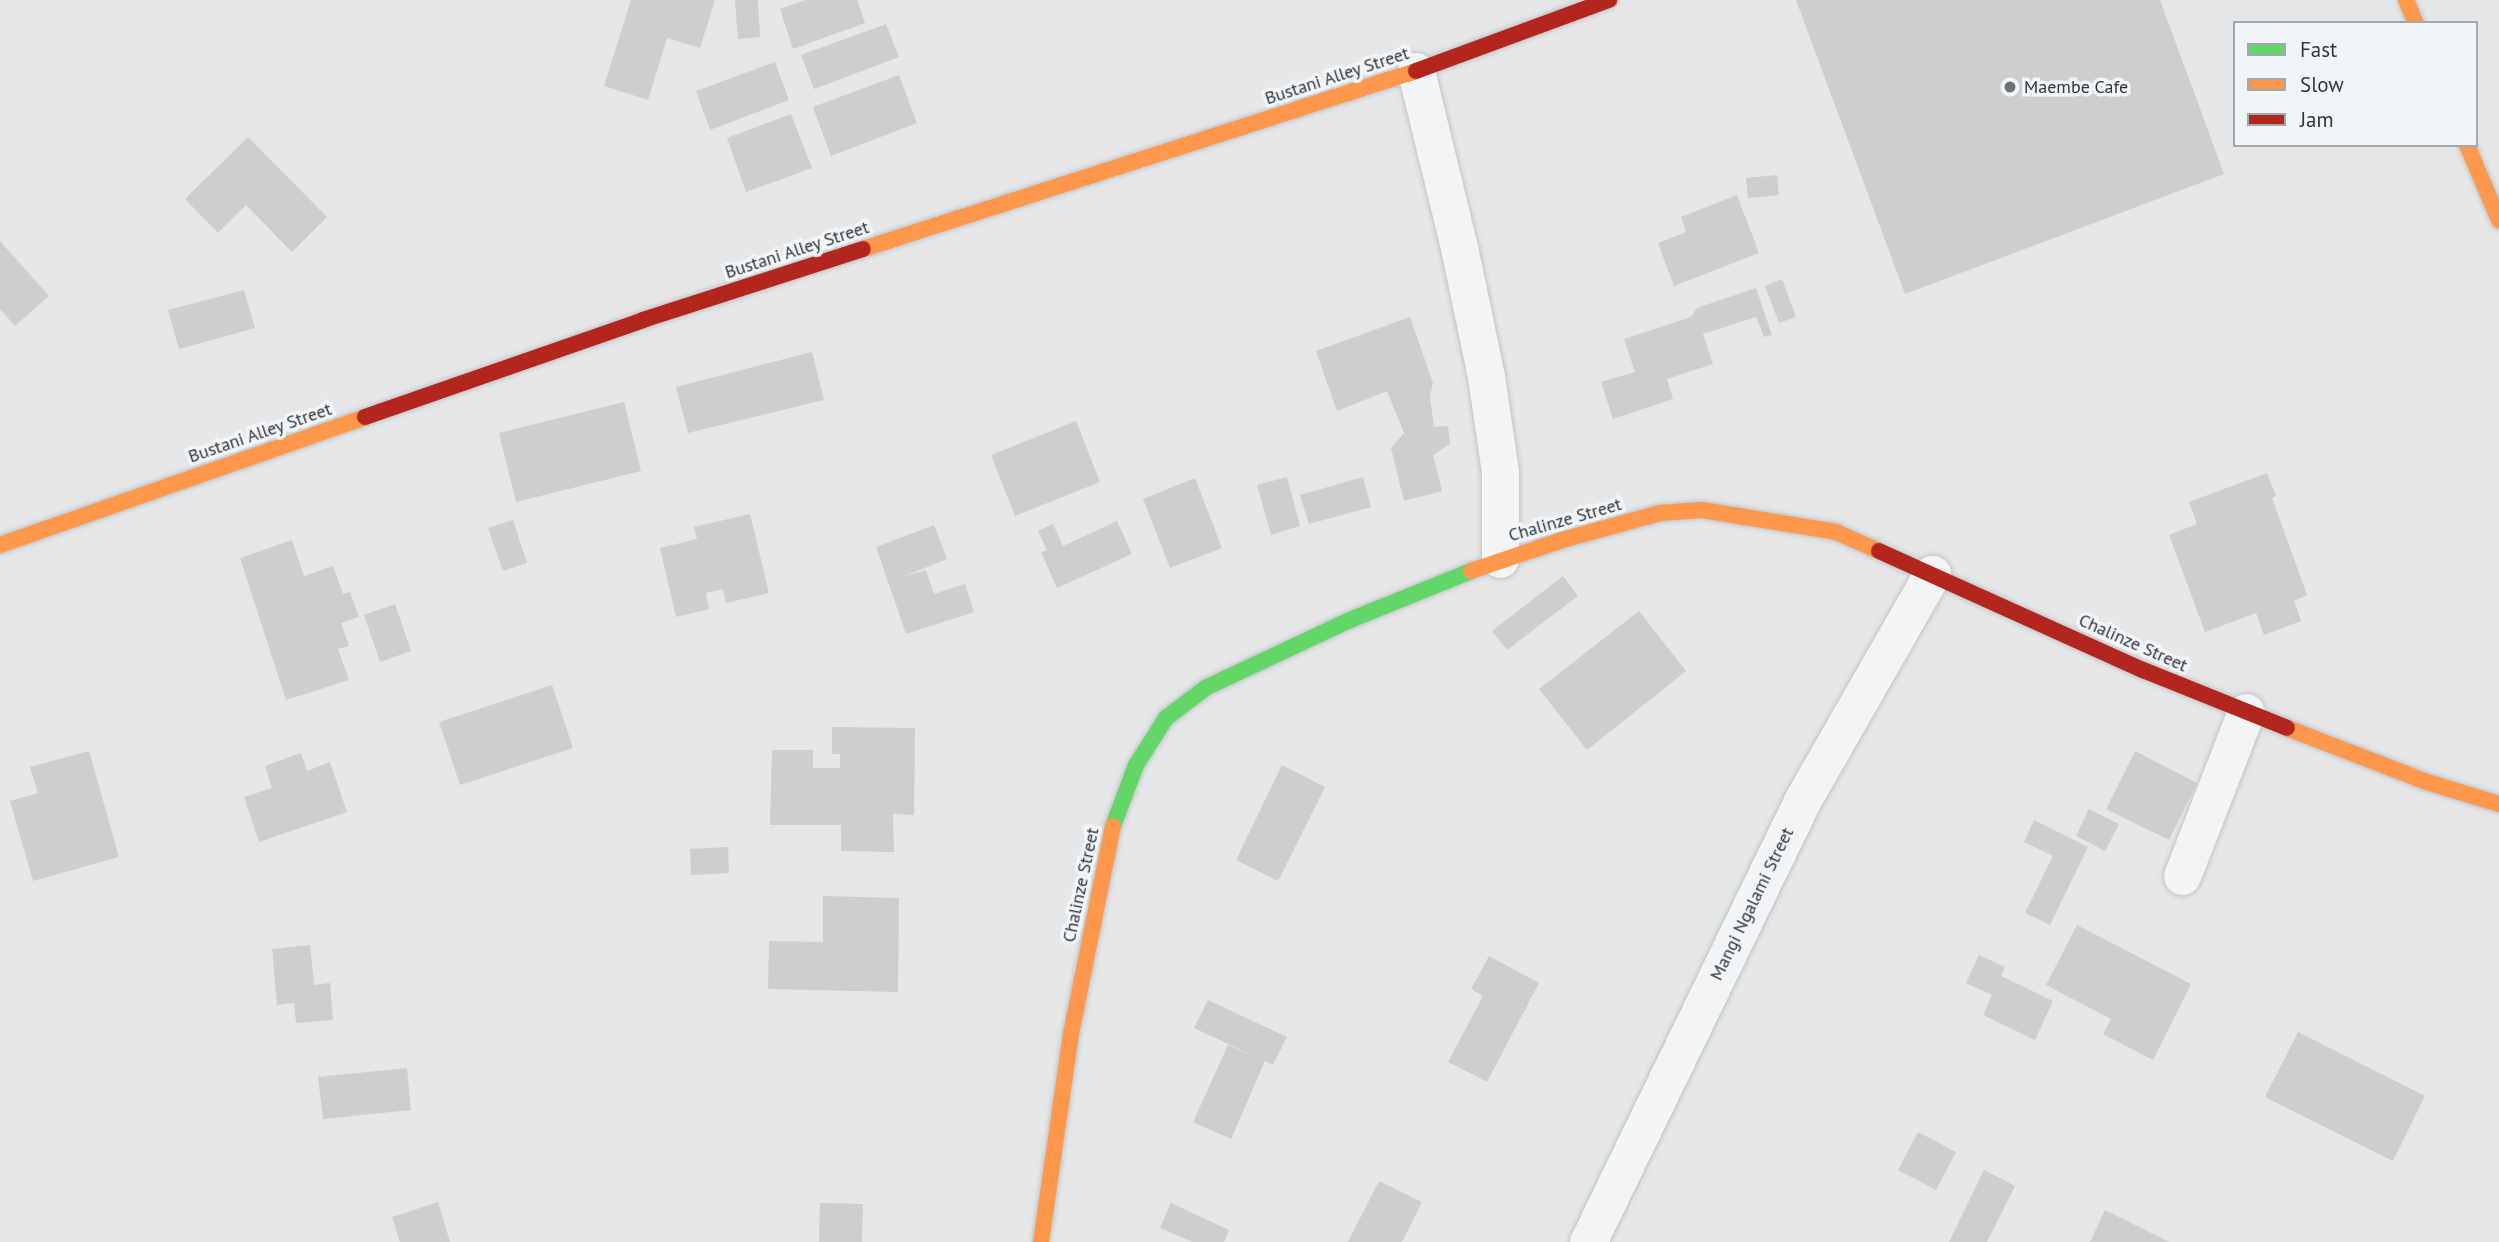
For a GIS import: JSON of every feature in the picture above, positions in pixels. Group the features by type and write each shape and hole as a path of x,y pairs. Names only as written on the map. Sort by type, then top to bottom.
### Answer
{"main road":[{"name":"Bustani Alley Street","path":"0,545 643,320 1416,71 1609,0"},
{"path":"2406,0 2415,21"},
{"path":"2468,147 2499,220"},
{"name":"Chalinze Street","path":"1041,1242 1071,1034 1109,835 1136,765 1166,718 1207,687 1350,620 1500,559 1660,513 1702,510 1836,532 2143,670 2427,782 2499,804"}],"street":[{"path":"1416,71 1460,252 1486,376 1500,472 1500,559"},
{"name":"Mangi Ngalami Street","path":"1588,1242 1802,802 1932,574"},
{"path":"2182,876 2246,712"}],"building":[{"path":"631,0 715,0 700,48 667,38 648,100 604,86"},
{"path":"735,0 758,0 760,37 738,39"},
{"path":"806,0 857,0 865,23 793,49 780,9"},
{"name":"Maembe Cafe","path":"1796,0 2160,0 2224,174 1905,294"},
{"path":"886,24 899,57 814,89 801,55"},
{"path":"775,62 789,100 710,130 696,91"},
{"path":"899,75 917,123 831,156 813,107"},
{"path":"791,114 812,168 746,192 727,138"},
{"path":"248,137 327,217 292,252 246,205 218,233 185,199"},
{"path":"1777,175 1779,195 1748,198 1746,178"},
{"path":"1737,195 1759,253 1674,286 1658,243 1686,232 1681,217"},
{"path":"0,241 49,296 15,326 0,309"},
{"path":"1782,279 1796,317 1779,323 1765,286"},
{"path":"1756,288 1772,335 1764,337 1756,317 1703,334 1713,364 1667,379 1673,399 1613,419 1601,382 1635,372 1624,339 1691,317 1697,308"},
{"path":"244,290 255,328 179,349 168,310"},
{"path":"1410,317 1433,383 1430,396 1434,427 1448,426 1450,444 1433,455 1442,491 1404,501 1391,448 1404,433 1387,391 1337,411 1316,351"},
{"path":"812,352 824,400 688,433 676,387"},
{"path":"624,402 641,471 516,502 499,433"},
{"path":"1076,421 1100,482 1015,516 991,455"},
{"path":"2267,473 2276,496 2272,498 2307,595 2294,601 2301,621 2264,635 2256,613 2205,632 2169,535 2197,524 2189,502"},
{"path":"1287,477 1300,526 1271,535 1257,485"},
{"path":"1363,477 1371,507 1309,524 1300,495"},
{"path":"1195,478 1222,548 1170,568 1143,499"},
{"path":"750,514 769,593 726,603 723,589 706,593 709,609 676,617 660,548 697,539 694,527"},
{"path":"513,520 527,563 503,571 488,528"},
{"path":"1117,521 1132,554 1057,588 1041,552 1047,550 1038,531 1053,524 1063,546"},
{"path":"934,525 947,559 902,577 926,570 934,594 965,584 974,612 906,634 876,547"},
{"path":"292,540 304,576 333,566 343,594 350,592 359,617 341,623 349,646 338,649 349,680 286,700 240,558"},
{"path":"1563,576 1578,596 1507,650 1492,631"},
{"path":"395,604 411,651 380,662 364,615"},
{"path":"1639,611 1686,671 1587,750 1539,689"},
{"path":"552,685 573,748 460,785 439,722"},
{"path":"832,727 915,728 914,815 893,814 894,852 841,851 841,825 770,825 772,750 813,750 813,768 840,768 840,754 832,754"},
{"path":"89,751 119,857 33,881 10,801 38,793 30,767"},
{"path":"2135,751 2197,783 2169,840 2106,809"},
{"path":"301,753 307,771 330,762 347,812 259,842 244,797 272,788 265,766"},
{"path":"1282,765 1325,787 1278,881 1236,860"},
{"path":"2089,809 2119,824 2105,851 2076,836"},
{"path":"2034,820 2088,847 2050,925 2025,913 2053,856 2024,842"},
{"path":"728,847 729,873 691,875 690,849"},
{"path":"823,896 899,898 898,992 768,989 769,941 823,942"},
{"path":"2077,925 2191,984 2153,1060 2103,1034 2111,1019 2046,985"},
{"path":"310,945 314,985 330,983 333,1020 296,1023 294,1003 277,1005 272,949"},
{"path":"1979,955 2005,967 2001,976 2053,1001 2035,1040 1983,1015 1992,995 1966,983"},
{"path":"1489,956 1539,983 1487,1082 1448,1062 1483,996 1471,989"},
{"path":"1208,1000 1287,1037 1273,1065 1265,1061 1231,1139 1193,1122 1228,1045 1256,1057 1194,1028"},
{"path":"2298,1032 2425,1096 2393,1161 2265,1097"},
{"path":"407,1068 411,1110 323,1119 318,1077"},
{"path":"1918,1132 1956,1152 1936,1190 1898,1170"},
{"path":"1984,1170 2015,1186 1987,1242 1949,1242"},
{"path":"1379,1181 1422,1202 1402,1242 1348,1242"},
{"path":"438,1202 450,1242 400,1242 392,1217"},
{"path":"820,1203 863,1204 862,1242 819,1242"},
{"path":"1171,1203 1229,1230 1224,1242 1193,1242 1160,1228"},
{"path":"2105,1210 2169,1242 2090,1242"}],"traffic: fast":[{"path":"1113,826 1136,765 1166,718 1207,687 1350,620 1471,571"}],"traffic: slow":[{"path":"2406,0 2415,21"},
{"path":"863,249 1416,71"},
{"path":"2468,147 2499,220"},
{"path":"0,545 365,417"},
{"path":"1471,571 1562,540 1660,513 1702,510 1836,532 1879,551"},
{"path":"2287,728 2427,782 2499,804"},
{"path":"1041,1242 1071,1034 1113,826"}],"traffic: jam":[{"path":"1416,71 1609,0"},
{"path":"365,417 643,320 863,249"},
{"path":"1879,551 2143,670 2287,728"}],"place":[{"name":"Maembe Cafe","path":"2010,87"}]}
